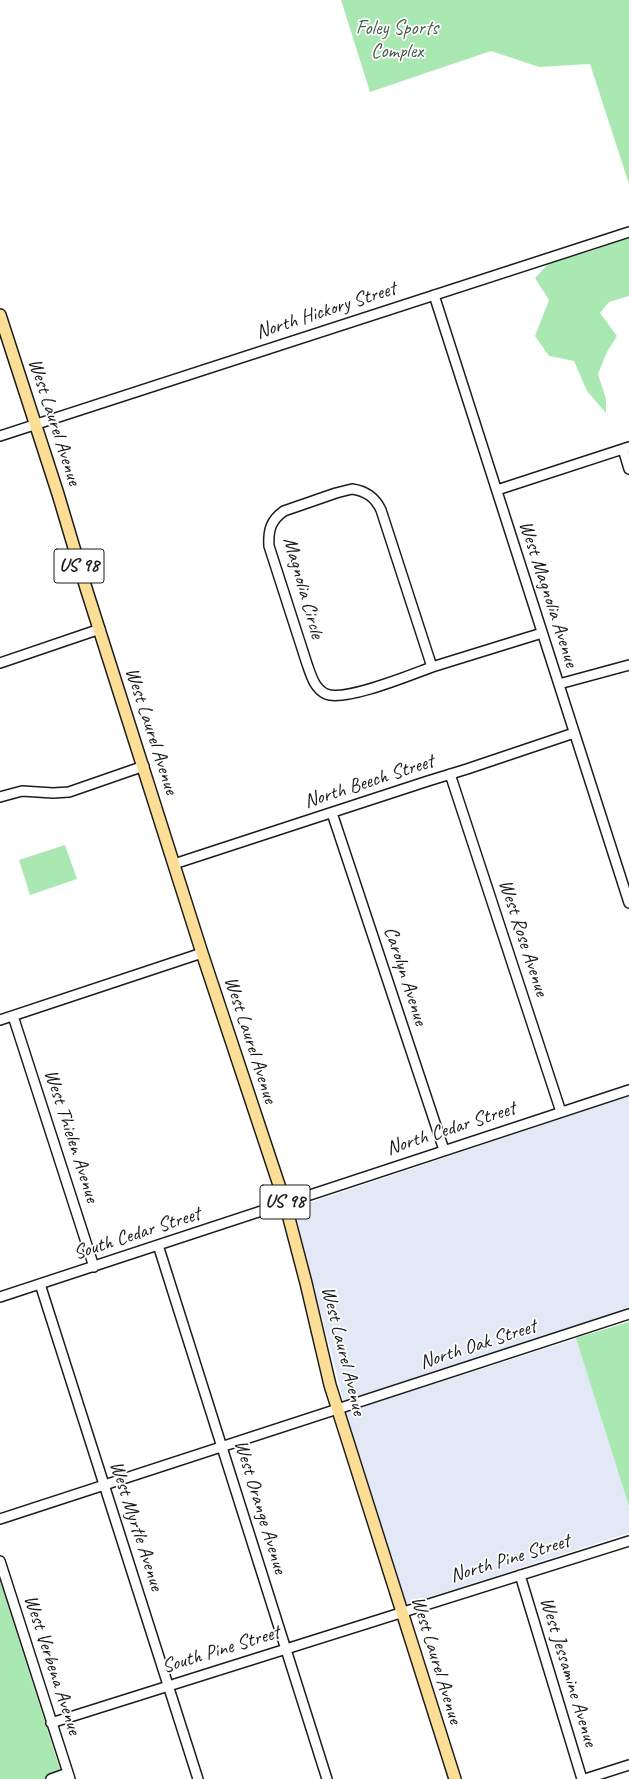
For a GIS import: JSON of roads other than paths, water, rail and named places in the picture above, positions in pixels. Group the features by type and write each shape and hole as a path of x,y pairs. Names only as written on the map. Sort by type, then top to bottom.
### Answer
{"main road":[{"name":"West Laurel Avenue","path":"0,315 58,494 202,953 285,1203 338,1410 455,1779"}],"street":[{"name":"North Hickory Street","path":"0,436 629,232"},
{"name":"West Magnolia Avenue","path":"434,295 574,733 625,880 629,903"},
{"path":"497,490 626,448 629,468"},
{"name":"Magnolia Circle","path":"432,667 388,529 381,510 374,498 360,490 344,490 306,502 276,516 268,531 269,546 314,683 319,689 333,696 345,696 542,633"},
{"path":"0,664 100,629"},
{"path":"559,684 629,665"},
{"name":"North Beech Street","path":"174,864 574,733"},
{"path":"0,797 22,791 53,793 69,792 144,766"},
{"name":"West Rose Avenue","path":"450,774 561,1112"},
{"name":"Carolyn Avenue","path":"332,813 444,1150"},
{"path":"0,1020 202,953"},
{"name":"West Thielen Avenue","path":"13,1016 94,1267"},
{"name":"North Cedar Street","path":"285,1203 629,1090"},
{"name":"South Cedar Street","path":"0,1297 285,1203"},
{"name":"West Orange Avenue","path":"158,1246 223,1447 327,1779"},
{"name":"West Myrtle Avenue","path":"40,1284 198,1779"},
{"name":"North Oak Street","path":"0,1519 629,1314"},
{"name":"North Pine Street","path":"402,1613 520,1574 629,1541"},
{"name":"West Verbena Avenue","path":"0,1561 69,1776"},
{"name":"West Jessamine Avenue","path":"520,1574 584,1779"},
{"name":"South Pine Street","path":"51,1723 402,1613"},
{"path":"584,1779 629,1765"},
{"path":"51,1779 69,1776"}],"park label":[{"name":"Foley Sports Complex","path":"397,40"}]}
